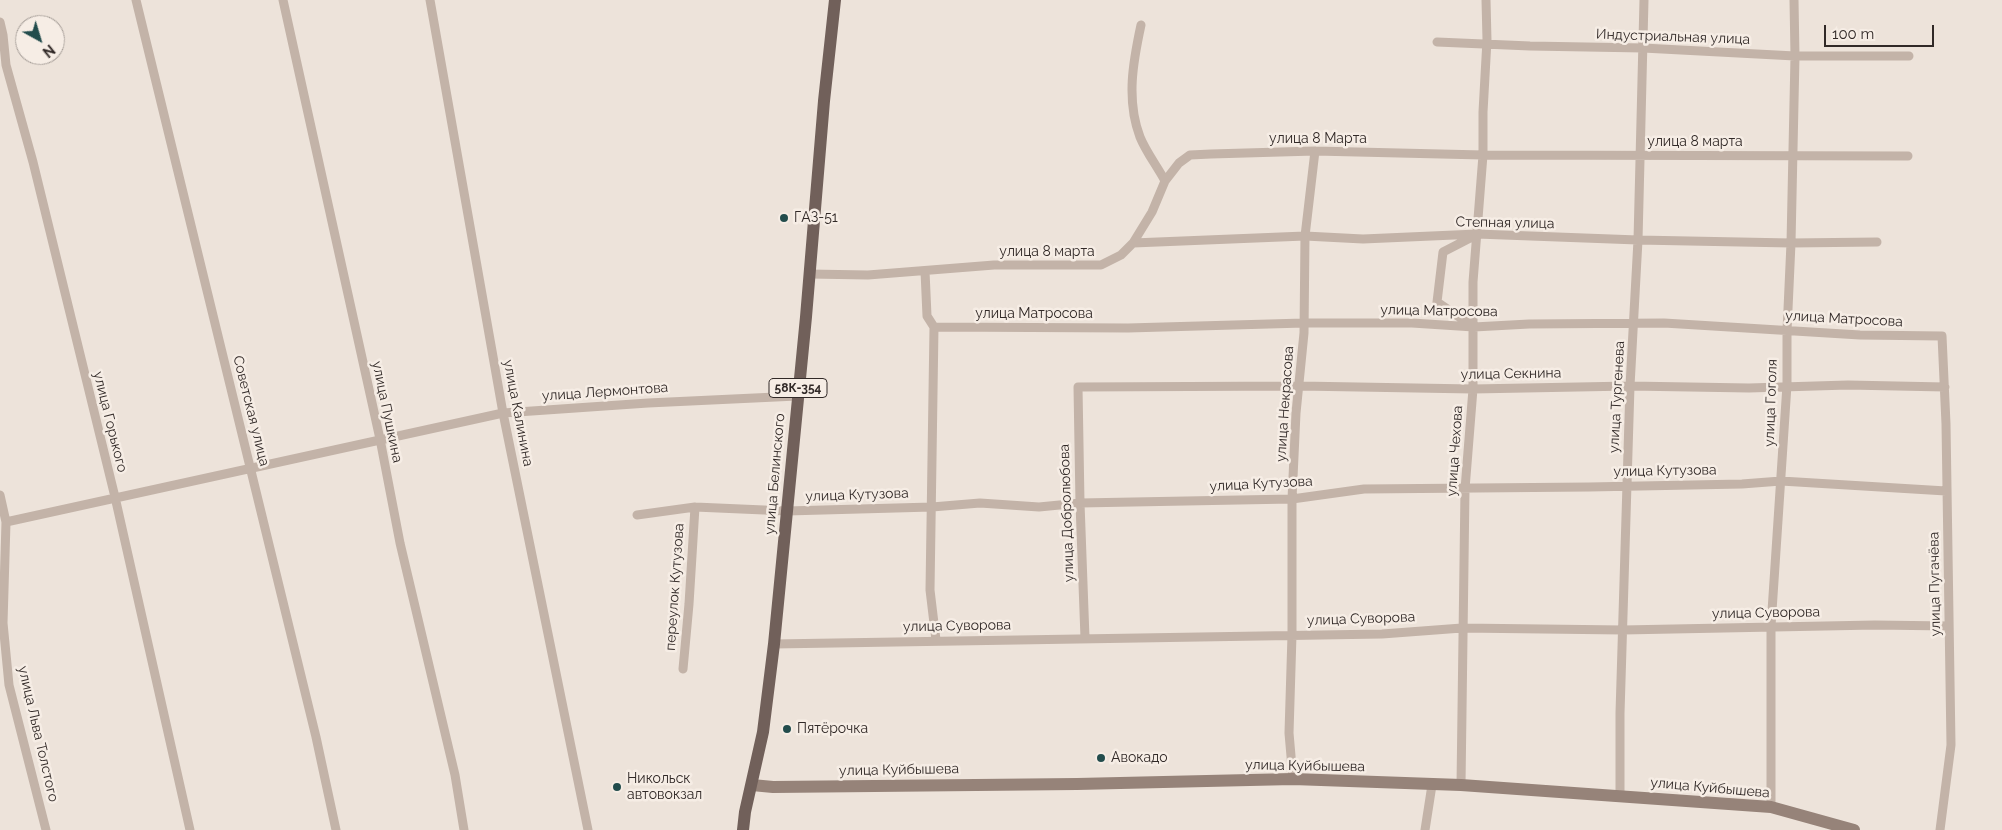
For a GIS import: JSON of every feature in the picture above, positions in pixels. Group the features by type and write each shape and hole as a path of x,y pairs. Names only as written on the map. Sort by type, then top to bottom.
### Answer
{"main road":[{"name":"улица Белинского","path":"743,830 745,812 763,732 774,644 824,100 835,0"},
{"name":"улица Куйбышева","path":"752,785 773,787 1067,784 1294,779 1432,785 1461,784 1770,807 1854,830"}],"street":[{"name":"Советская улица","path":"136,0 314,727 336,830"},
{"name":"улица Пушкина","path":"283,0 380,440 400,542 455,775 464,830"},
{"name":"улица Калинина","path":"430,0 503,413 588,830"},
{"name":"улица Чехова","path":"1461,784 1465,489 1473,389 1473,282 1483,155 1483,112 1487,45 1486,0"},
{"name":"улица Тургенева","path":"1620,796 1620,714 1630,386 1635,323 1638,240 1644,0"},
{"name":"улица Гоголя","path":"1770,807 1771,626 1787,385 1795,56 1794,0"},
{"name":"улица Горького","path":"0,22 6,65 33,162 115,497 190,830"},
{"path":"1141,25 1134,59 1131,97 1140,136 1165,181"},
{"name":"Индустриальная улица","path":"1437,42 1487,45 1643,48 1795,56 1909,56"},
{"name":"улица 8 Марта","path":"1165,181 1179,163 1190,155 1315,151 1483,155"},
{"name":"улица Некрасова","path":"1294,779 1289,734 1292,635 1292,499 1296,413 1300,386 1304,323 1305,236 1315,151"},
{"name":"улица 8 марта","path":"1483,155 1908,156"},
{"name":"улица 8 марта","path":"809,274 868,275 994,265 1101,265 1121,255 1133,243 1152,212 1165,181"},
{"path":"1474,327 1437,302 1443,252 1477,234"},
{"name":"Степная улица","path":"1133,243 1305,236 1363,240 1477,234 1638,240 1791,243 1877,242"},
{"path":"924,271 927,316 934,327 930,590 936,640"},
{"name":"улица Матросова","path":"934,327 1128,328 1304,323 1412,324 1474,327 1529,324 1635,323 1755,327 1787,331 1860,335 1942,336"},
{"name":"улица Пугачёва","path":"1940,830 1951,744 1945,387 1942,336"},
{"name":"улица Секнина","path":"1078,387 1300,386 1473,389 1630,386 1750,388 1787,385 1945,387"},
{"name":"улица Добролюбова","path":"1078,387 1085,638"},
{"name":"улица Лермонтова","path":"6,522 503,413 648,403 797,396"},
{"name":"улица Кутузова","path":"637,515 695,507 787,512 932,507 980,503 1039,507 1080,503 1292,499 1364,489 1742,484 1781,481 1946,491"},
{"name":"улица Льва Толстого","path":"0,495 6,522 3,623 9,685 46,830"},
{"name":"переулок Кутузова","path":"683,669 695,507"},
{"name":"улица Суворова","path":"774,644 1382,634 1462,628 1623,630 1771,626 1949,626"},
{"path":"1425,830 1432,785"}],"place":[{"name":"ГАЗ-51","path":"784,218"},
{"name":"Пятёрочка","path":"787,729"},
{"name":"Авокадо","path":"1101,758"},
{"name":"Никольск автовокзал","path":"617,787"}]}
